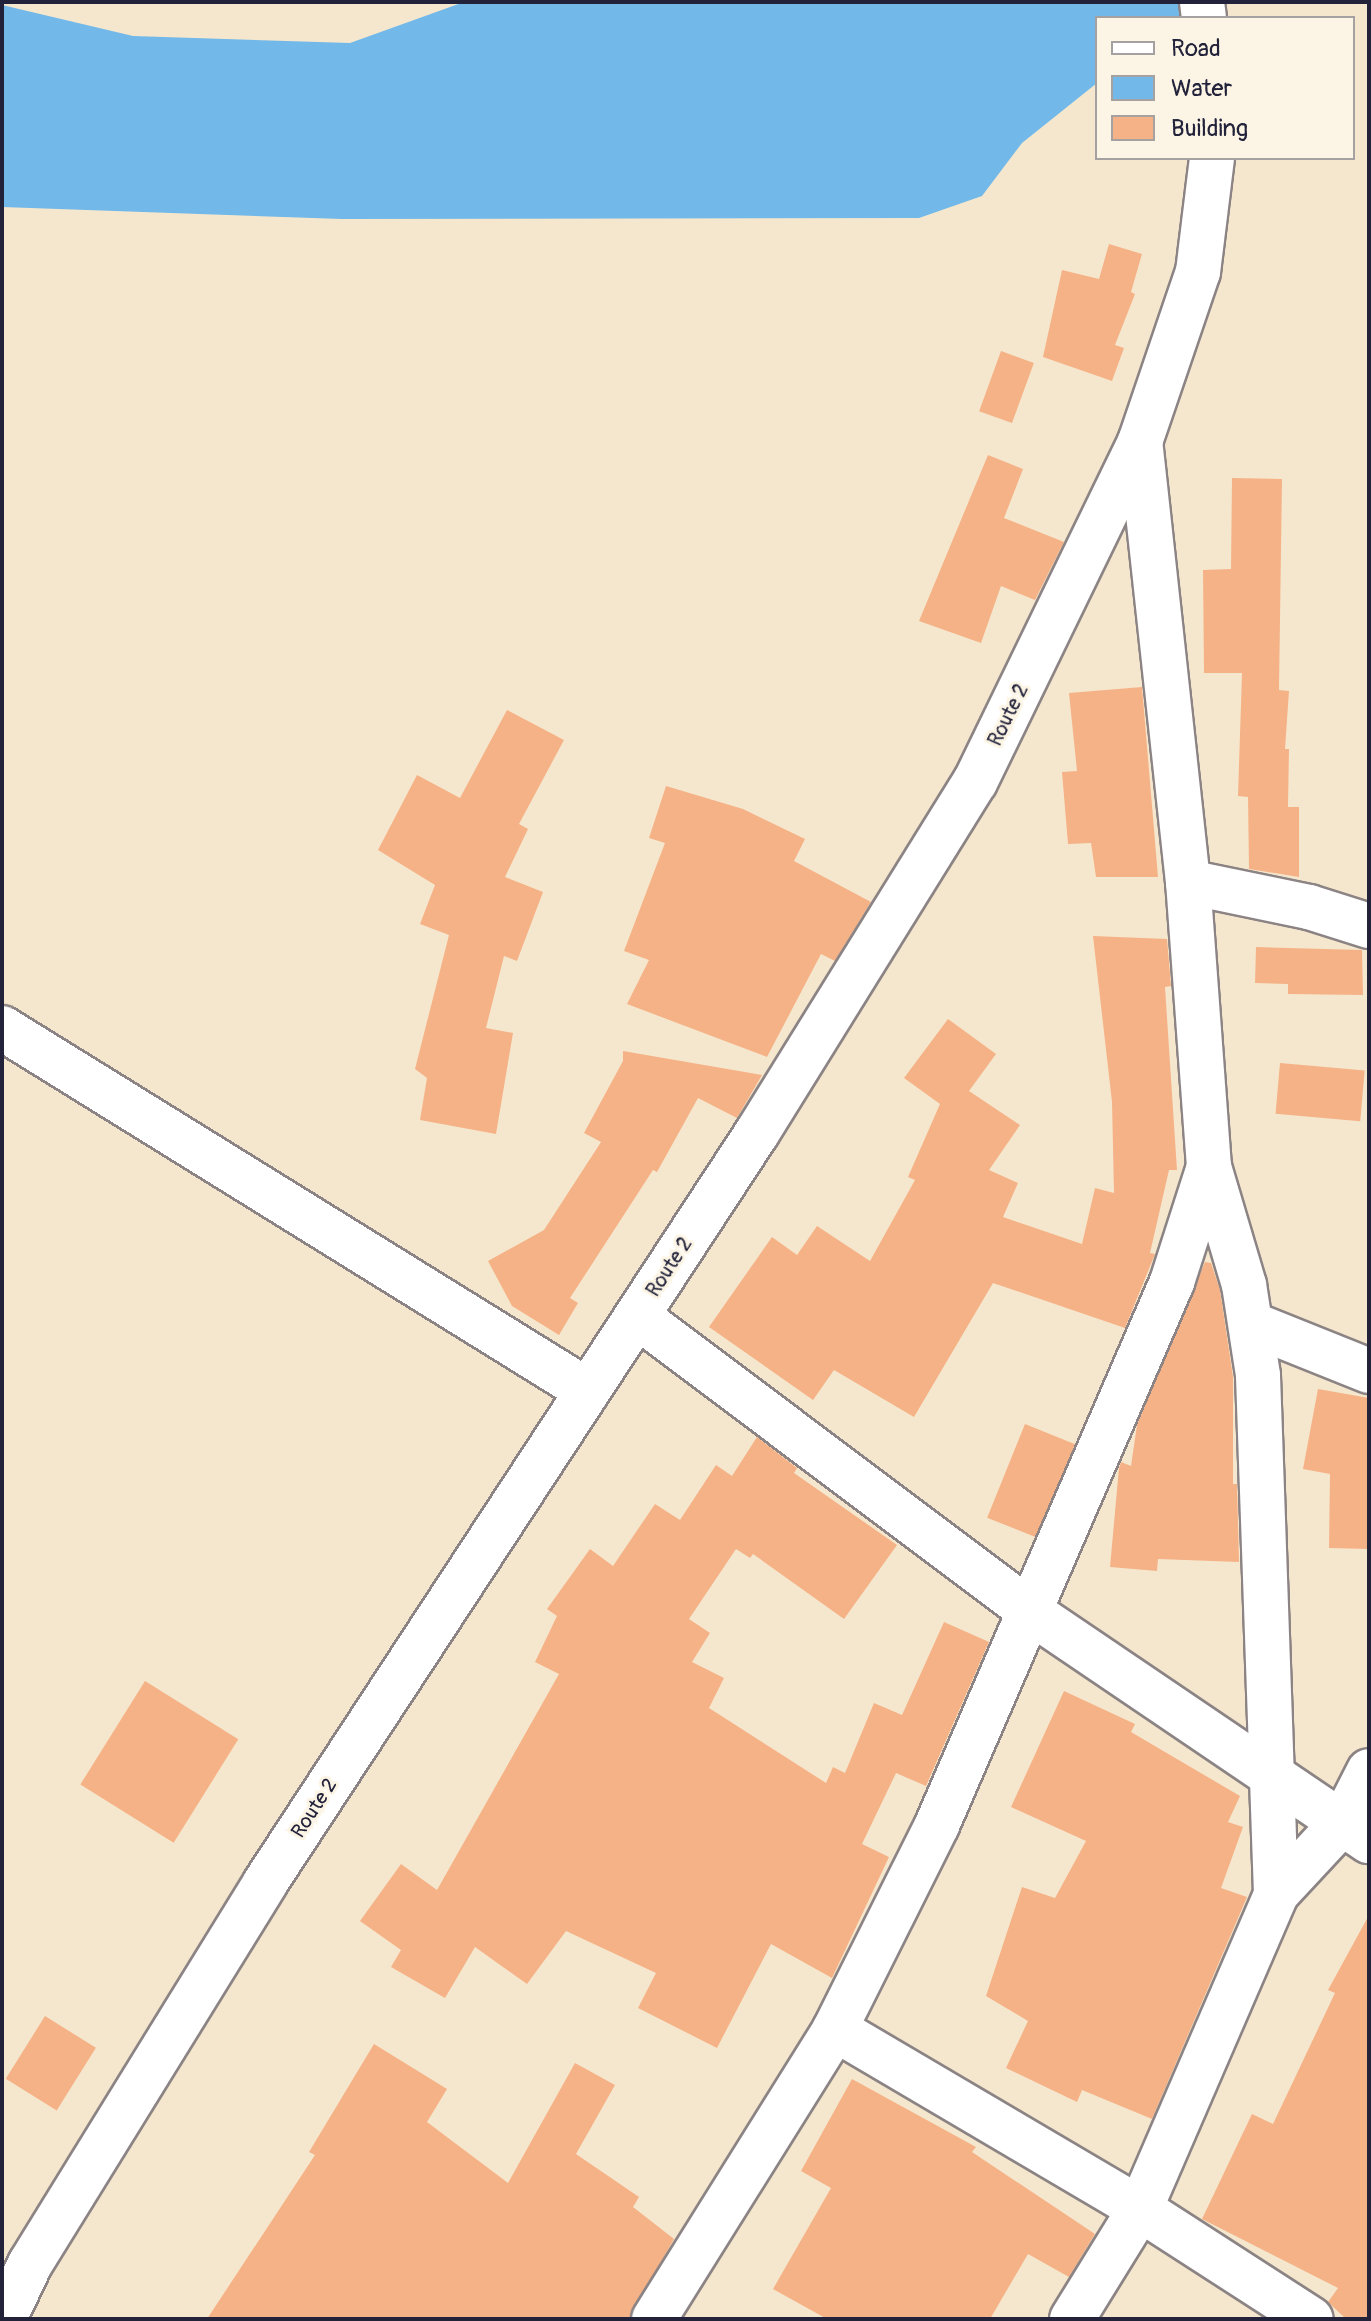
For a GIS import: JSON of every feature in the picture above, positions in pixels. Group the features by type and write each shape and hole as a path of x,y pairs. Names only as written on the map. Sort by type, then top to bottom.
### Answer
{"main road":[{"name":"Route 2","path":"4,2319 30,2264 265,1883 637,1316 975,782 1140,442 1198,272 1212,160"},
{"path":"1072,2319 1140,2209 1276,1894 1269,1770 1266,1530 1252,1324 1209,1167 1188,882 1140,442"},
{"path":"1188,882 1309,907 1369,926"},
{"path":"2,1028 588,1391"},
{"path":"654,2319 835,2029 937,1825 1032,1613 1172,1282 1209,1167"},
{"path":"637,1316 1032,1613 1356,1831"},
{"path":"1252,1324 1369,1371"},
{"path":"1276,1894 1356,1831 1369,1771"},
{"path":"835,2029 1140,2209 1311,2319"}],"water":[{"path":"464,2 1222,2 1200,16 1095,16 1095,85 1022,143 982,196 919,218 342,219 2,207 2,5 133,36 350,43"}],"building":[{"path":"1109,244 1142,254 1131,292 1135,294 1115,345 1124,348 1112,381 1043,357 1062,270 1099,279"},
{"path":"1001,351 1034,363 1012,423 979,411"},
{"path":"988,455 1023,469 1004,518 1064,542 1035,600 1001,586 981,643 919,621"},
{"path":"1232,478 1282,479 1279,690 1289,691 1285,749 1289,749 1288,807 1299,807 1299,877 1249,869 1248,797 1238,796 1242,673 1204,673 1203,570 1231,569"},
{"path":"1142,687 1158,877 1096,877 1091,843 1068,844 1062,772 1077,771 1069,693"},
{"path":"507,710 564,740 519,824 528,829 505,877 543,892 517,961 504,956 486,1028 513,1033 496,1134 420,1120 427,1078 415,1069 449,935 420,924 435,885 378,850 417,775 460,798"},
{"path":"666,786 743,809 805,839 794,861 871,902 835,961 821,954 767,1057 627,1004 649,960 624,951 665,843 649,838"},
{"path":"1093,936 1167,939 1171,986 1165,987 1177,1170 1169,1170 1150,1253 1155,1254 1125,1328 993,1283 914,1417 834,1370 813,1400 709,1327 772,1237 797,1255 817,1226 870,1261 915,1180 908,1177 940,1104 904,1078 948,1019 996,1054 969,1091 1020,1125 989,1170 1018,1183 1003,1217 1082,1244 1095,1188 1114,1193 1112,1102"},
{"path":"1256,947 1362,950 1363,995 1288,994 1288,984 1255,983"},
{"path":"623,1051 762,1075 737,1118 698,1098 657,1172 653,1170 570,1298 578,1303 559,1335 512,1306 488,1261 544,1230 601,1142 584,1133 623,1061"},
{"path":"1280,1063 1365,1070 1360,1121 1276,1114"},
{"path":"1205,1262 1211,1263 1220,1290 1233,1377 1233,1484 1237,1484 1239,1562 1158,1559 1157,1571 1110,1567 1119,1468 1121,1462 1131,1466 1137,1425"},
{"path":"1318,1389 1369,1398 1369,1549 1329,1548 1330,1474 1303,1469"},
{"path":"1025,1424 1075,1444 1037,1538 987,1518"},
{"path":"757,1437 797,1468 794,1473 897,1545 844,1619 753,1554 750,1558 736,1549 689,1619 710,1633 692,1662 724,1678 709,1708 826,1783 833,1767 845,1773 874,1703 902,1715 944,1622 989,1642 926,1786 896,1773 862,1844 889,1857 832,1978 771,1944 717,2048 638,2008 656,1973 566,1931 527,1984 475,1947 445,1998 391,1967 401,1950 360,1921 401,1864 437,1890 559,1674 535,1662 557,1616 547,1609 590,1549 613,1566 655,1504 680,1520 716,1465 732,1476"},
{"path":"145,1681 238,1739 174,1843 80,1784"},
{"path":"1064,1691 1135,1724 1131,1732 1240,1796 1228,1822 1243,1827 1221,1888 1247,1897 1152,2119 1082,2090 1077,2102 1006,2068 1028,2021 986,1996 1022,1887 1055,1898 1086,1841 1011,1807"},
{"path":"1369,1915 1369,2319 1346,2319 1328,2302 1338,2288 1202,2219 1252,2114 1273,2124 1335,1993 1328,1990"},
{"path":"45,2016 96,2048 57,2111 6,2079"},
{"path":"374,2044 447,2089 427,2122 508,2183 575,2063 615,2085 576,2154 639,2197 633,2207 674,2239 629,2319 207,2319 315,2155 309,2152"},
{"path":"852,2079 976,2147 972,2152 1095,2234 1069,2277 1028,2254 990,2319 827,2319 773,2289 831,2188 801,2171"}]}
